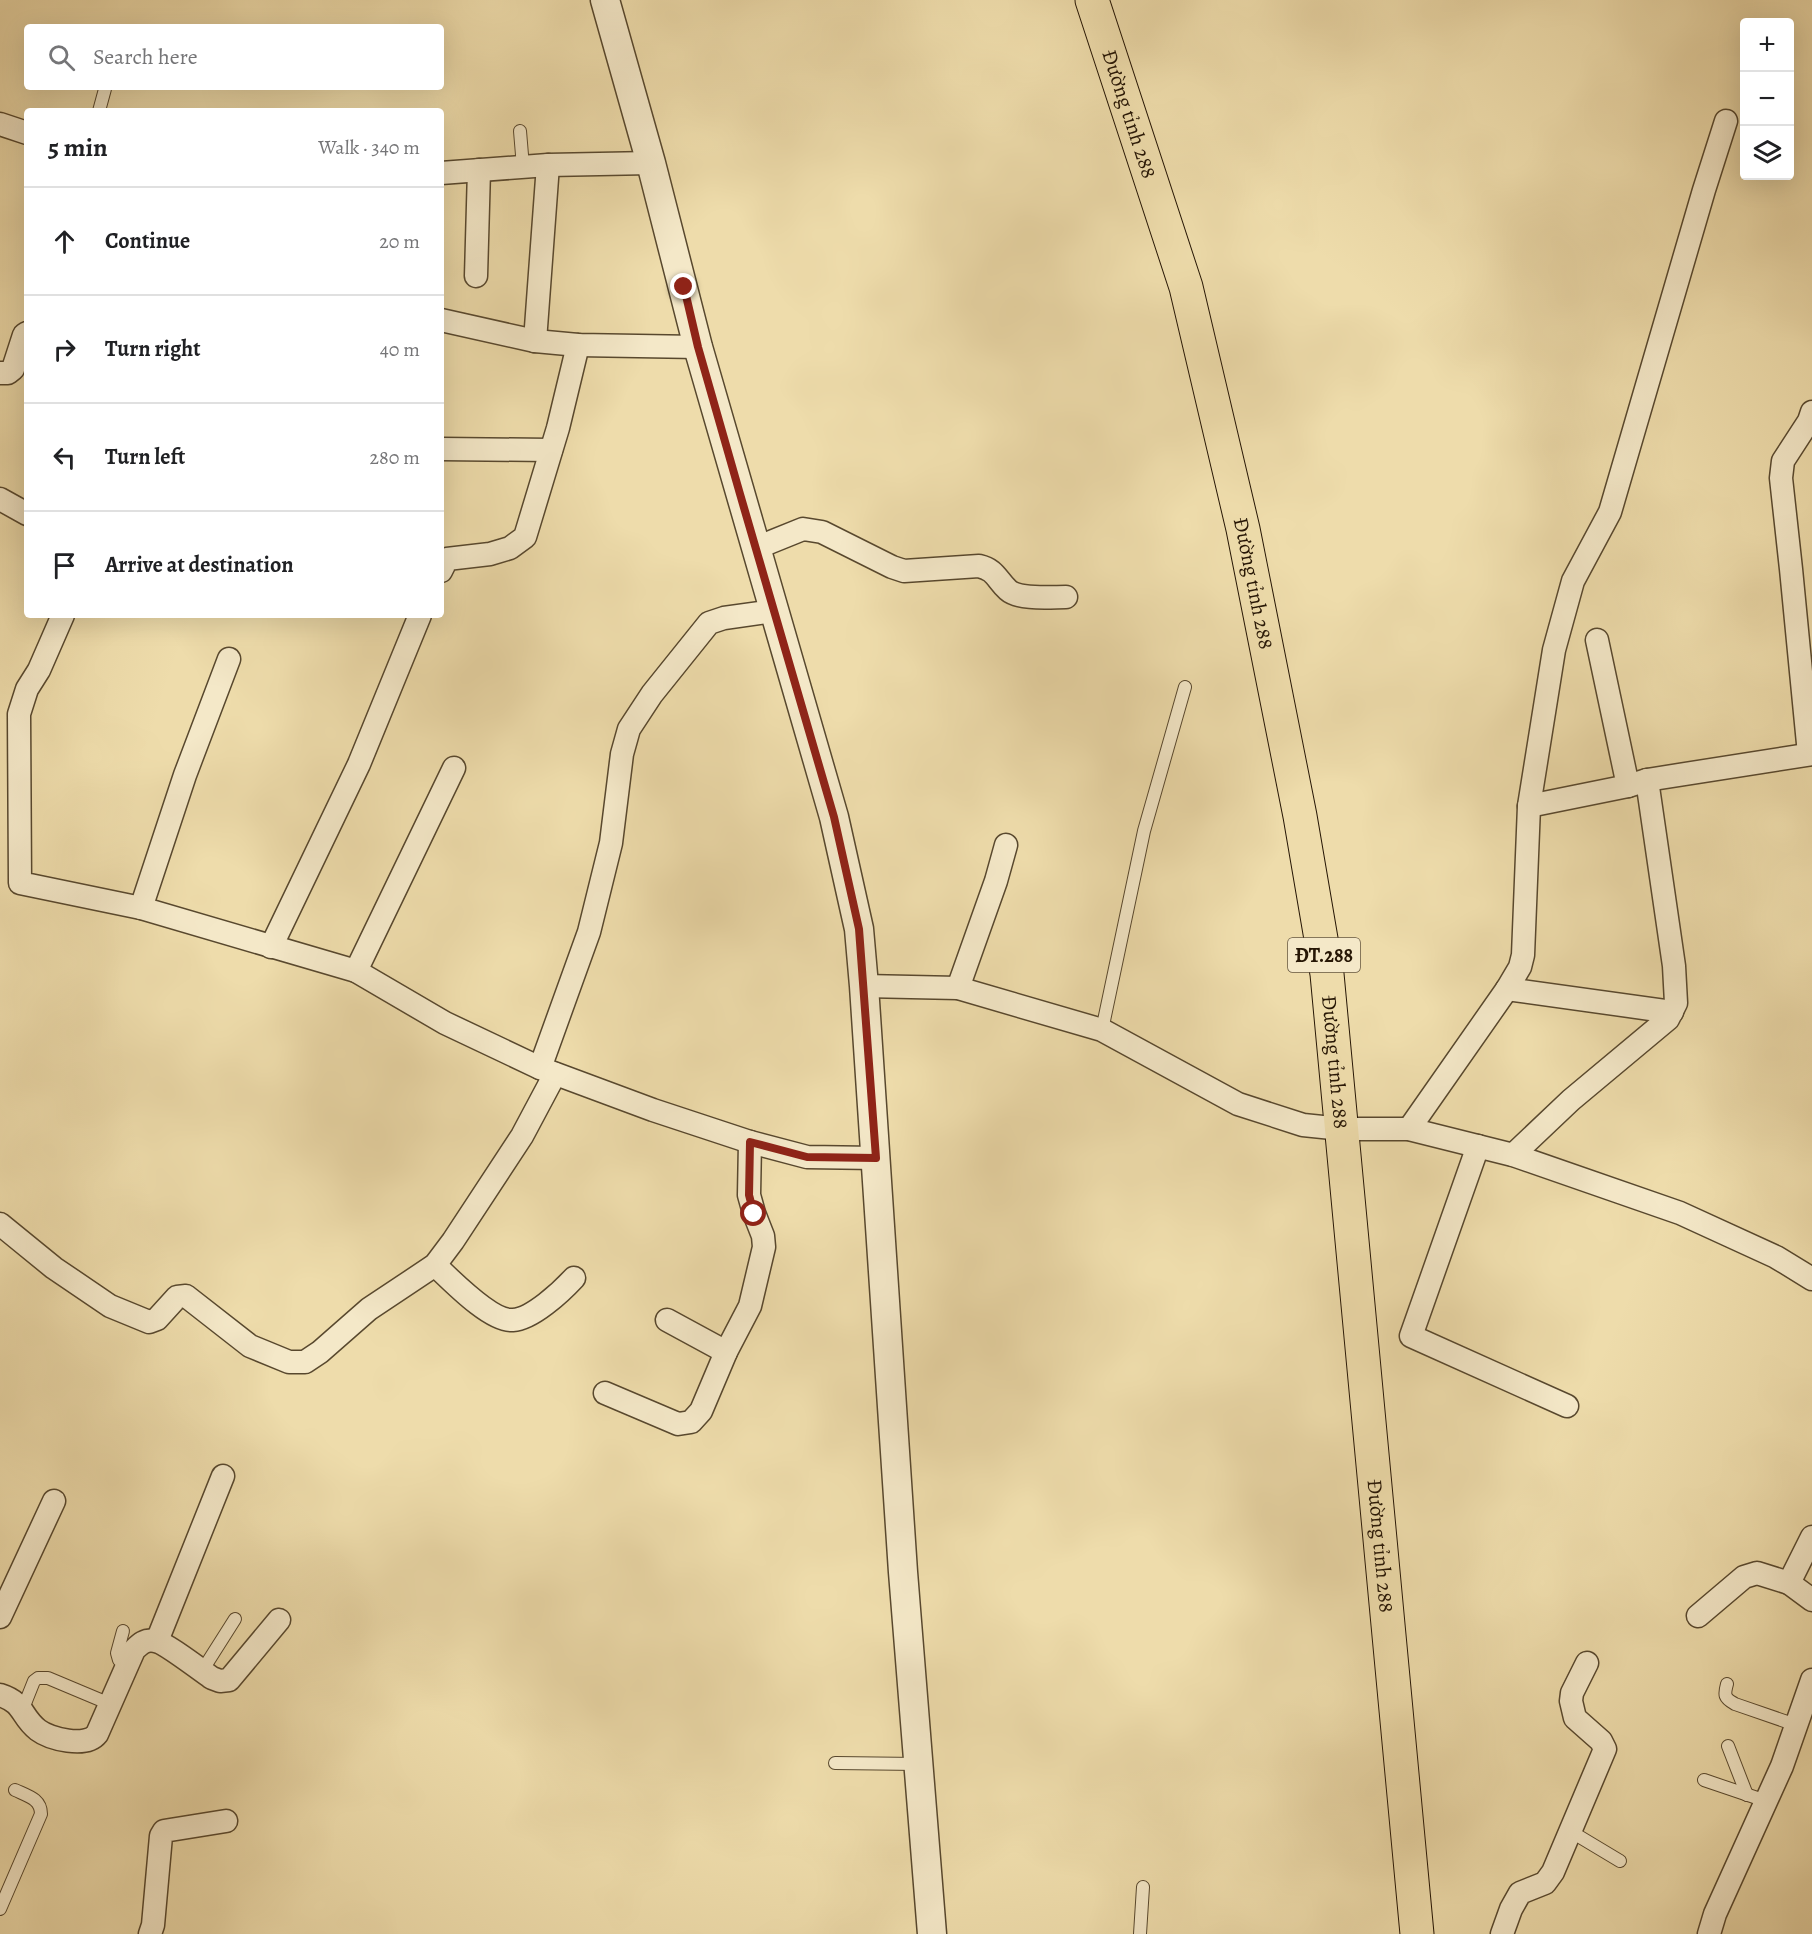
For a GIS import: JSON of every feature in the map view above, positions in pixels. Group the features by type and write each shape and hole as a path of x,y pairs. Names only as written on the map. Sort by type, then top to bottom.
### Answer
{"main road":[{"name":"Đường tỉnh 288","path":"1092,0 1185,287 1243,529 1300,816 1328,974 1417,1934"}],"street":[{"path":"605,0 651,163 698,347 834,817 859,929 902,1560 932,1934"},
{"path":"1409,1129 1520,968 1523,955 1529,806 1554,650 1573,581 1610,512 1690,235 1726,121"},
{"path":"0,124 24,132"},
{"path":"444,173 548,165 651,163"},
{"path":"535,341 548,165"},
{"path":"476,276 480,170"},
{"path":"444,321 535,341 578,345 698,347"},
{"path":"0,373 8,373 13,369 24,334"},
{"path":"444,563 510,548 525,537 551,450 578,345"},
{"path":"1529,806 1638,783 1810,754 1781,478 1783,461 1809,421 1812,412"},
{"path":"444,449 551,450"},
{"path":"0,500 24,512"},
{"path":"756,548 803,529 812,530 822,532 904,571 978,566 989,568 1009,591 1025,596 1066,597"},
{"path":"0,1224 54,1268 110,1306 149,1322 157,1318 177,1297 186,1296 250,1346 289,1362 305,1362 320,1352 369,1309 435,1265 522,1136 547,1071 589,932 611,843 622,754 629,729 652,694 709,623 724,618 774,611"},
{"path":"62,618 39,670 27,689 19,714 10,881 141,908 356,971 445,1023 547,1071 653,1110 750,1142 807,1157 876,1158"},
{"path":"270,946 359,764 419,618"},
{"path":"1513,1155 1571,1100 1668,1019 1676,1004 1674,966 1638,783 1597,640"},
{"path":"141,908 184,775 229,659"},
{"path":"356,971 454,768"},
{"path":"958,988 996,881 1006,845"},
{"path":"864,986 958,988 1102,1030 1238,1104 1303,1125 1341,1129 1409,1129 1513,1155 1680,1213 1776,1257 1812,1280"},
{"path":"1507,989 1672,1012"},
{"path":"605,1393 678,1424 691,1422 701,1411 726,1352 750,1306 764,1247 763,1236 749,1195 750,1142"},
{"path":"1478,1146 1412,1336 1567,1406"},
{"path":"435,1265 490,1313 512,1321 529,1315 574,1278"},
{"path":"667,1320 726,1352"},
{"path":"157,1641 224,1476"},
{"path":"0,1617 54,1501"},
{"path":"1789,1583 1812,1537"},
{"path":"1698,1616 1744,1577 1758,1573 1789,1583 1812,1600"},
{"path":"0,1695 17,1703 41,1732 60,1739 87,1741 97,1734 134,1650 140,1644 157,1641 220,1681 229,1680 279,1620"},
{"path":"1502,1934 1511,1909 1520,1893 1545,1883 1553,1872 1605,1749 1601,1741 1575,1718 1571,1701 1572,1693 1587,1663"},
{"path":"1709,1934 1756,1798 1782,1766 1796,1725 1808,1703 1812,1680"},
{"path":"150,1934 153,1925 161,1836 164,1831 226,1821"}],"lane":[{"path":"100,108 104,90"},
{"path":"520,131 523,167"},
{"path":"1102,1030 1144,831 1185,687"},
{"path":"202,1671 235,1619"},
{"path":"123,1631 117,1653 119,1660 127,1666"},
{"path":"22,1711 34,1681 38,1678 48,1678 110,1704"},
{"path":"1727,1684 1724,1694 1726,1700 1796,1725"},
{"path":"1728,1746 1756,1798"},
{"path":"835,1763 919,1764"},
{"path":"1704,1780 1756,1798"},
{"path":"0,1909 41,1814 39,1803 35,1799 15,1790"},
{"path":"1570,1831 1620,1862"},
{"path":"1140,1934 1143,1887"}],"route":[{"path":"684,287 698,347 834,817 859,929 864,986 876,1158 807,1157 750,1142 749,1195 754,1214"}]}
